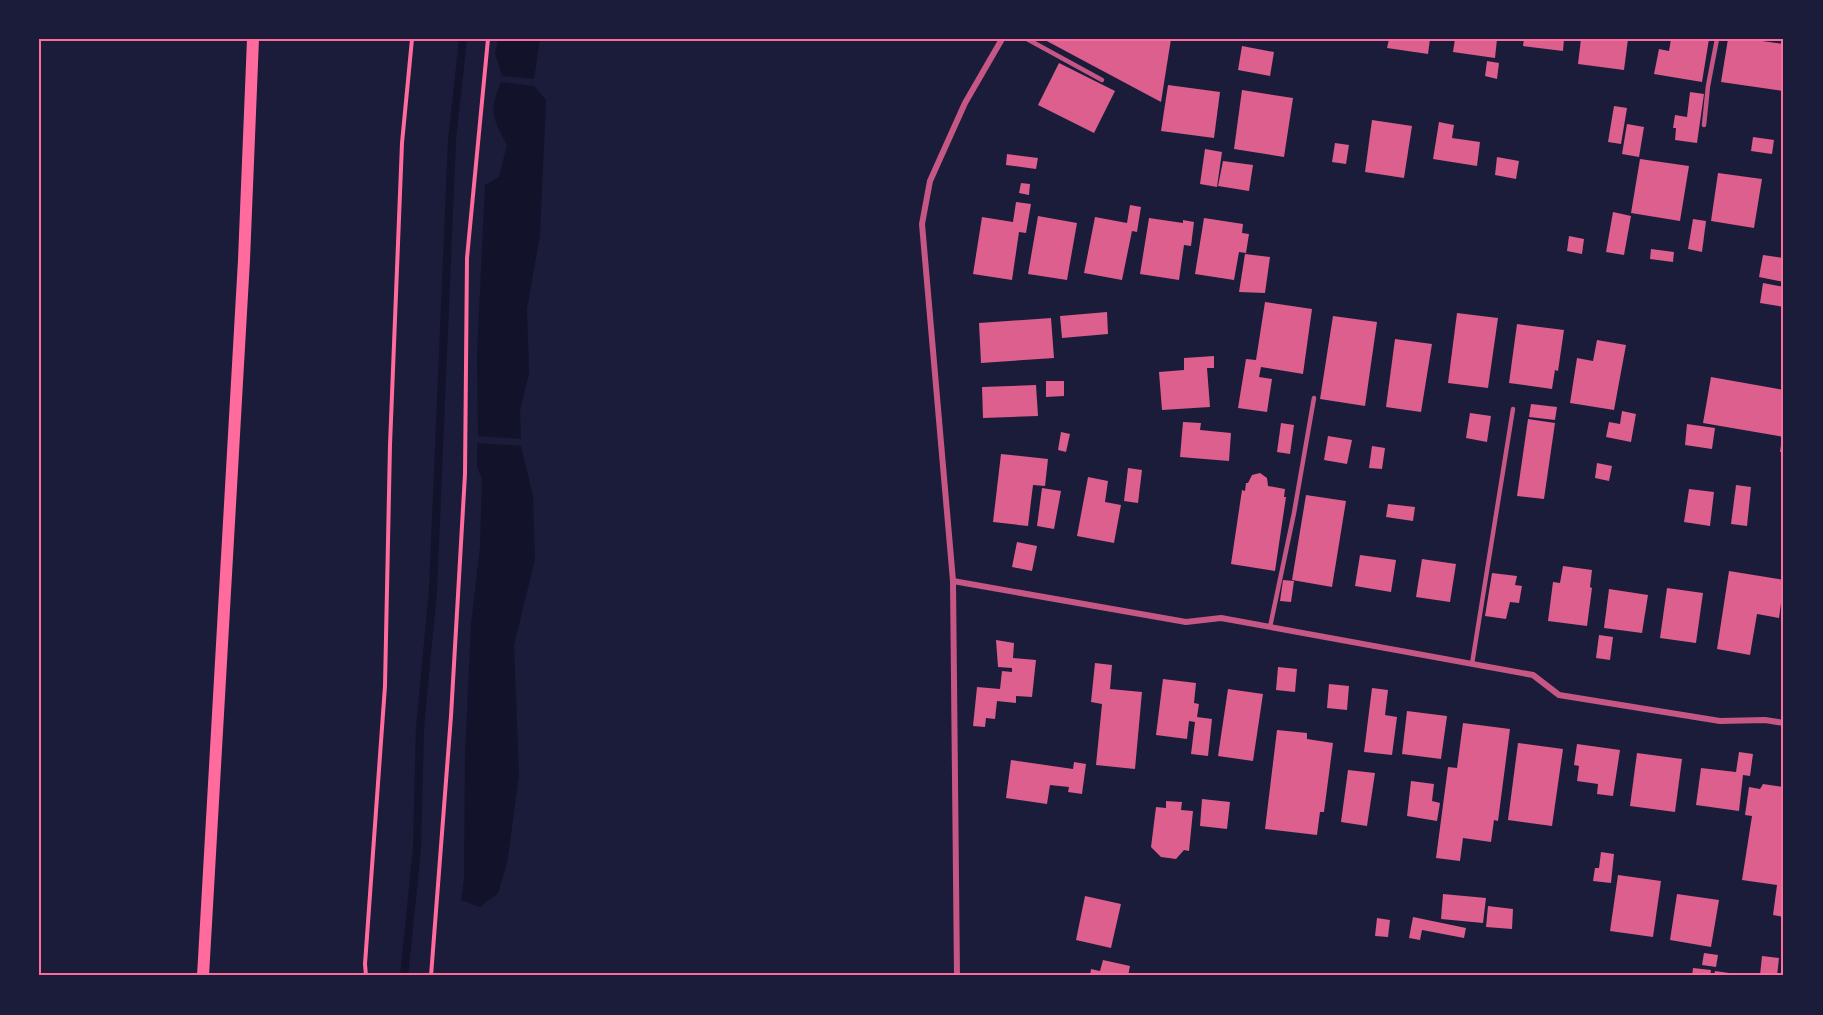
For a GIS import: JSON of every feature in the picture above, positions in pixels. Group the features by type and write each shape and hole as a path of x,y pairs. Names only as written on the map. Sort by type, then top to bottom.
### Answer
{"main road":[{"path":"203,976 244,260 253,39"}],"street":[{"path":"957,976 953,582 922,224 930,181 965,103 1002,39"},
{"path":"953,582 1186,622 1221,618 1533,675 1559,695 1720,721 1765,720 1784,723"}],"lane":[{"path":"1027,39 1102,80"},
{"path":"1704,125 1708,86 1717,39"},
{"path":"1270,627 1294,513 1314,398"},
{"path":"1472,664 1513,409"}],"path":[{"path":"366,976 384,686 390,445 402,142 412,39"},
{"path":"431,976 451,716 465,474 467,258 488,39"}],"shaded area":[{"path":"498,39 540,39 534,79 502,76 495,53"},
{"path":"501,82 534,86 546,100 540,235 527,309 529,374 520,410 521,439 478,436 477,354 485,185 499,177 507,145 494,114 495,100"},
{"path":"477,443 521,446 533,496 535,559 514,645 519,776 507,863 498,893 480,907 461,900 464,879 465,755 471,625 480,547 482,479 477,467"}],"building":[{"path":"1043,39 1171,39 1161,102"},
{"path":"1389,39 1430,39 1428,54 1387,48"},
{"path":"1455,39 1497,39 1495,58 1453,52"},
{"path":"1524,39 1564,39 1563,51 1523,46"},
{"path":"1581,39 1628,39 1624,70 1578,64"},
{"path":"1671,39 1709,39 1702,82 1654,74 1659,49 1669,51"},
{"path":"1728,39 1784,44 1784,91 1721,82"},
{"path":"1242,46 1274,52 1270,76 1238,70"},
{"path":"1487,61 1499,63 1497,79 1485,76"},
{"path":"1059,63 1115,91 1094,133 1038,105"},
{"path":"1168,85 1220,92 1214,138 1161,131"},
{"path":"1242,90 1293,98 1284,157 1234,149"},
{"path":"1690,92 1704,94 1697,143 1675,140 1676,128 1673,128 1675,115 1687,117"},
{"path":"1614,106 1627,108 1621,144 1608,142"},
{"path":"1372,120 1412,126 1404,178 1365,172"},
{"path":"1439,122 1454,125 1452,138 1480,142 1477,166 1433,159"},
{"path":"1627,124 1644,127 1639,157 1622,154"},
{"path":"1753,137 1774,140 1772,154 1751,151"},
{"path":"1335,143 1349,145 1346,164 1332,162"},
{"path":"1205,149 1222,152 1217,187 1200,184"},
{"path":"1007,154 1038,158 1036,169 1006,165"},
{"path":"1497,157 1519,161 1516,179 1495,175"},
{"path":"1640,159 1689,166 1680,221 1631,213"},
{"path":"1223,161 1253,165 1249,191 1218,186"},
{"path":"1718,173 1762,179 1754,228 1711,221"},
{"path":"1021,183 1030,184 1029,195 1019,193"},
{"path":"1016,202 1031,204 1026,233 1019,232 1012,280 973,274 982,217 1013,222"},
{"path":"1130,205 1141,207 1137,232 1132,231 1122,280 1084,273 1095,217 1127,223"},
{"path":"1613,212 1631,216 1624,255 1606,252"},
{"path":"1038,216 1077,223 1067,280 1028,274"},
{"path":"1149,218 1183,223 1183,220 1194,222 1191,246 1184,245 1179,280 1140,274"},
{"path":"1204,218 1243,224 1242,233 1249,234 1246,253 1239,252 1234,280 1195,274"},
{"path":"1693,219 1706,221 1702,252 1688,249"},
{"path":"1569,236 1584,239 1582,254 1567,251"},
{"path":"1651,249 1674,252 1673,262 1650,259"},
{"path":"1245,254 1270,257 1265,293 1239,292"},
{"path":"1763,255 1784,258 1784,282 1759,277"},
{"path":"1763,283 1784,287 1784,307 1760,303"},
{"path":"1265,302 1312,309 1303,374 1261,367 1259,377 1272,379 1267,412 1238,408 1246,359 1256,360"},
{"path":"1107,312 1108,334 1062,338 1060,316"},
{"path":"1457,313 1498,318 1488,388 1448,383"},
{"path":"1333,316 1377,322 1365,406 1320,399"},
{"path":"1051,318 1054,358 981,363 979,323"},
{"path":"1517,324 1564,330 1558,371 1555,370 1552,389 1509,383"},
{"path":"1395,339 1432,344 1421,412 1386,407"},
{"path":"1597,340 1626,345 1614,410 1570,403 1577,358 1593,361"},
{"path":"1214,356 1214,368 1207,368 1210,407 1162,410 1159,372 1184,370 1184,358"},
{"path":"1711,377 1784,390 1784,437 1703,423"},
{"path":"1046,381 1064,381 1064,396 1046,397"},
{"path":"1036,385 1038,416 983,418 982,387"},
{"path":"1531,404 1557,407 1555,420 1529,417"},
{"path":"1622,411 1636,414 1631,442 1606,437 1609,422 1620,424"},
{"path":"1470,413 1491,416 1487,442 1466,438"},
{"path":"1528,419 1555,423 1544,499 1517,496"},
{"path":"1183,422 1201,423 1200,430 1231,433 1229,461 1180,457"},
{"path":"1281,423 1294,425 1290,454 1277,452"},
{"path":"1687,424 1715,428 1712,449 1685,445"},
{"path":"1061,432 1070,434 1066,452 1058,450"},
{"path":"1328,436 1352,440 1347,464 1324,460"},
{"path":"1782,438 1784,439 1784,452 1780,452"},
{"path":"1372,446 1385,448 1382,469 1369,468"},
{"path":"1001,454 1048,459 1045,486 1033,485 1028,526 993,522"},
{"path":"1597,463 1612,466 1609,481 1595,478"},
{"path":"1128,468 1142,470 1138,503 1124,501"},
{"path":"1260,473 1267,478 1268,486 1285,489 1284,497 1286,497 1275,571 1231,564 1242,490 1245,491 1246,483 1252,475"},
{"path":"1088,477 1108,481 1105,502 1121,505 1114,543 1077,536"},
{"path":"1736,485 1751,487 1747,526 1731,524"},
{"path":"1042,488 1061,491 1054,529 1037,526"},
{"path":"1689,489 1714,492 1710,526 1684,522"},
{"path":"1306,495 1346,501 1332,587 1292,580"},
{"path":"1388,504 1415,507 1413,521 1386,517"},
{"path":"1017,542 1037,546 1032,571 1012,567"},
{"path":"1360,555 1396,560 1391,592 1355,586"},
{"path":"1422,559 1456,564 1450,602 1416,597"},
{"path":"1563,566 1592,570 1587,626 1548,621 1553,582 1560,583"},
{"path":"1729,571 1784,580 1779,618 1757,614 1750,655 1717,649"},
{"path":"1492,573 1517,576 1515,585 1522,586 1519,603 1510,602 1506,619 1485,616"},
{"path":"1283,580 1294,581 1291,602 1280,601"},
{"path":"1667,588 1703,593 1696,643 1660,638"},
{"path":"1609,589 1648,595 1642,633 1604,628"},
{"path":"1599,635 1613,637 1610,660 1596,658"},
{"path":"996,640 1014,643 1013,658 1036,660 1032,697 1016,696 1016,703 997,701 995,719 986,718 985,727 973,726 977,687 1000,689 1002,671 1012,672 1012,668 998,667"},
{"path":"1095,663 1112,665 1110,689 1142,692 1135,769 1096,765 1102,704 1091,702"},
{"path":"1278,667 1297,669 1295,692 1276,690"},
{"path":"1163,679 1196,683 1194,703 1199,704 1197,717 1212,719 1208,756 1191,754 1195,722 1189,721 1187,739 1156,735"},
{"path":"1329,684 1349,686 1347,710 1327,708"},
{"path":"1372,688 1388,690 1385,715 1397,717 1392,755 1364,752"},
{"path":"1228,689 1263,694 1253,761 1218,756"},
{"path":"1407,711 1447,716 1441,759 1402,754"},
{"path":"1463,723 1510,729 1498,821 1494,820 1491,842 1463,838 1460,861 1436,858 1448,767 1457,768"},
{"path":"1277,730 1307,733 1307,739 1333,743 1324,812 1320,812 1317,835 1265,829"},
{"path":"1518,743 1563,749 1552,826 1508,820"},
{"path":"1577,744 1620,750 1613,796 1597,794 1598,784 1577,781 1579,766 1574,765"},
{"path":"1739,752 1753,754 1750,776 1743,775 1739,811 1696,805 1701,768 1736,772"},
{"path":"1637,753 1682,759 1675,812 1630,806"},
{"path":"1011,760 1073,769 1074,762 1086,764 1082,794 1068,792 1069,787 1050,785 1047,804 1006,798"},
{"path":"1348,770 1375,773 1367,826 1341,822"},
{"path":"1411,781 1434,784 1432,801 1440,803 1437,821 1407,816"},
{"path":"1763,784 1784,787 1784,917 1773,915 1777,885 1742,880 1752,816 1745,815 1749,787 1760,789"},
{"path":"1202,799 1230,802 1227,829 1200,826"},
{"path":"1166,801 1182,802 1181,810 1193,811 1189,851 1184,850 1176,859 1161,857 1151,847 1156,807 1166,808"},
{"path":"1601,852 1614,854 1611,883 1593,881 1595,868 1599,868"},
{"path":"1618,875 1661,881 1653,937 1610,931"},
{"path":"1443,894 1486,898 1483,923 1441,919"},
{"path":"1677,894 1719,900 1711,947 1670,940"},
{"path":"1085,896 1121,904 1111,948 1076,940"},
{"path":"1488,906 1513,909 1512,929 1486,927"},
{"path":"1413,917 1466,928 1464,938 1422,930 1420,940 1409,938"},
{"path":"1377,918 1390,920 1388,937 1375,936"},
{"path":"1704,953 1718,955 1716,967 1702,965"},
{"path":"1762,956 1779,958 1777,976 1760,975"},
{"path":"1103,960 1130,966 1128,976 1090,976 1091,969 1100,971"},
{"path":"1693,968 1711,970 1710,976 1692,976"},
{"path":"1715,971 1729,973 1729,976 1714,976"}],"waterway":[{"path":"404,976 417,848 420,728 433,590 452,140 463,39"}]}
